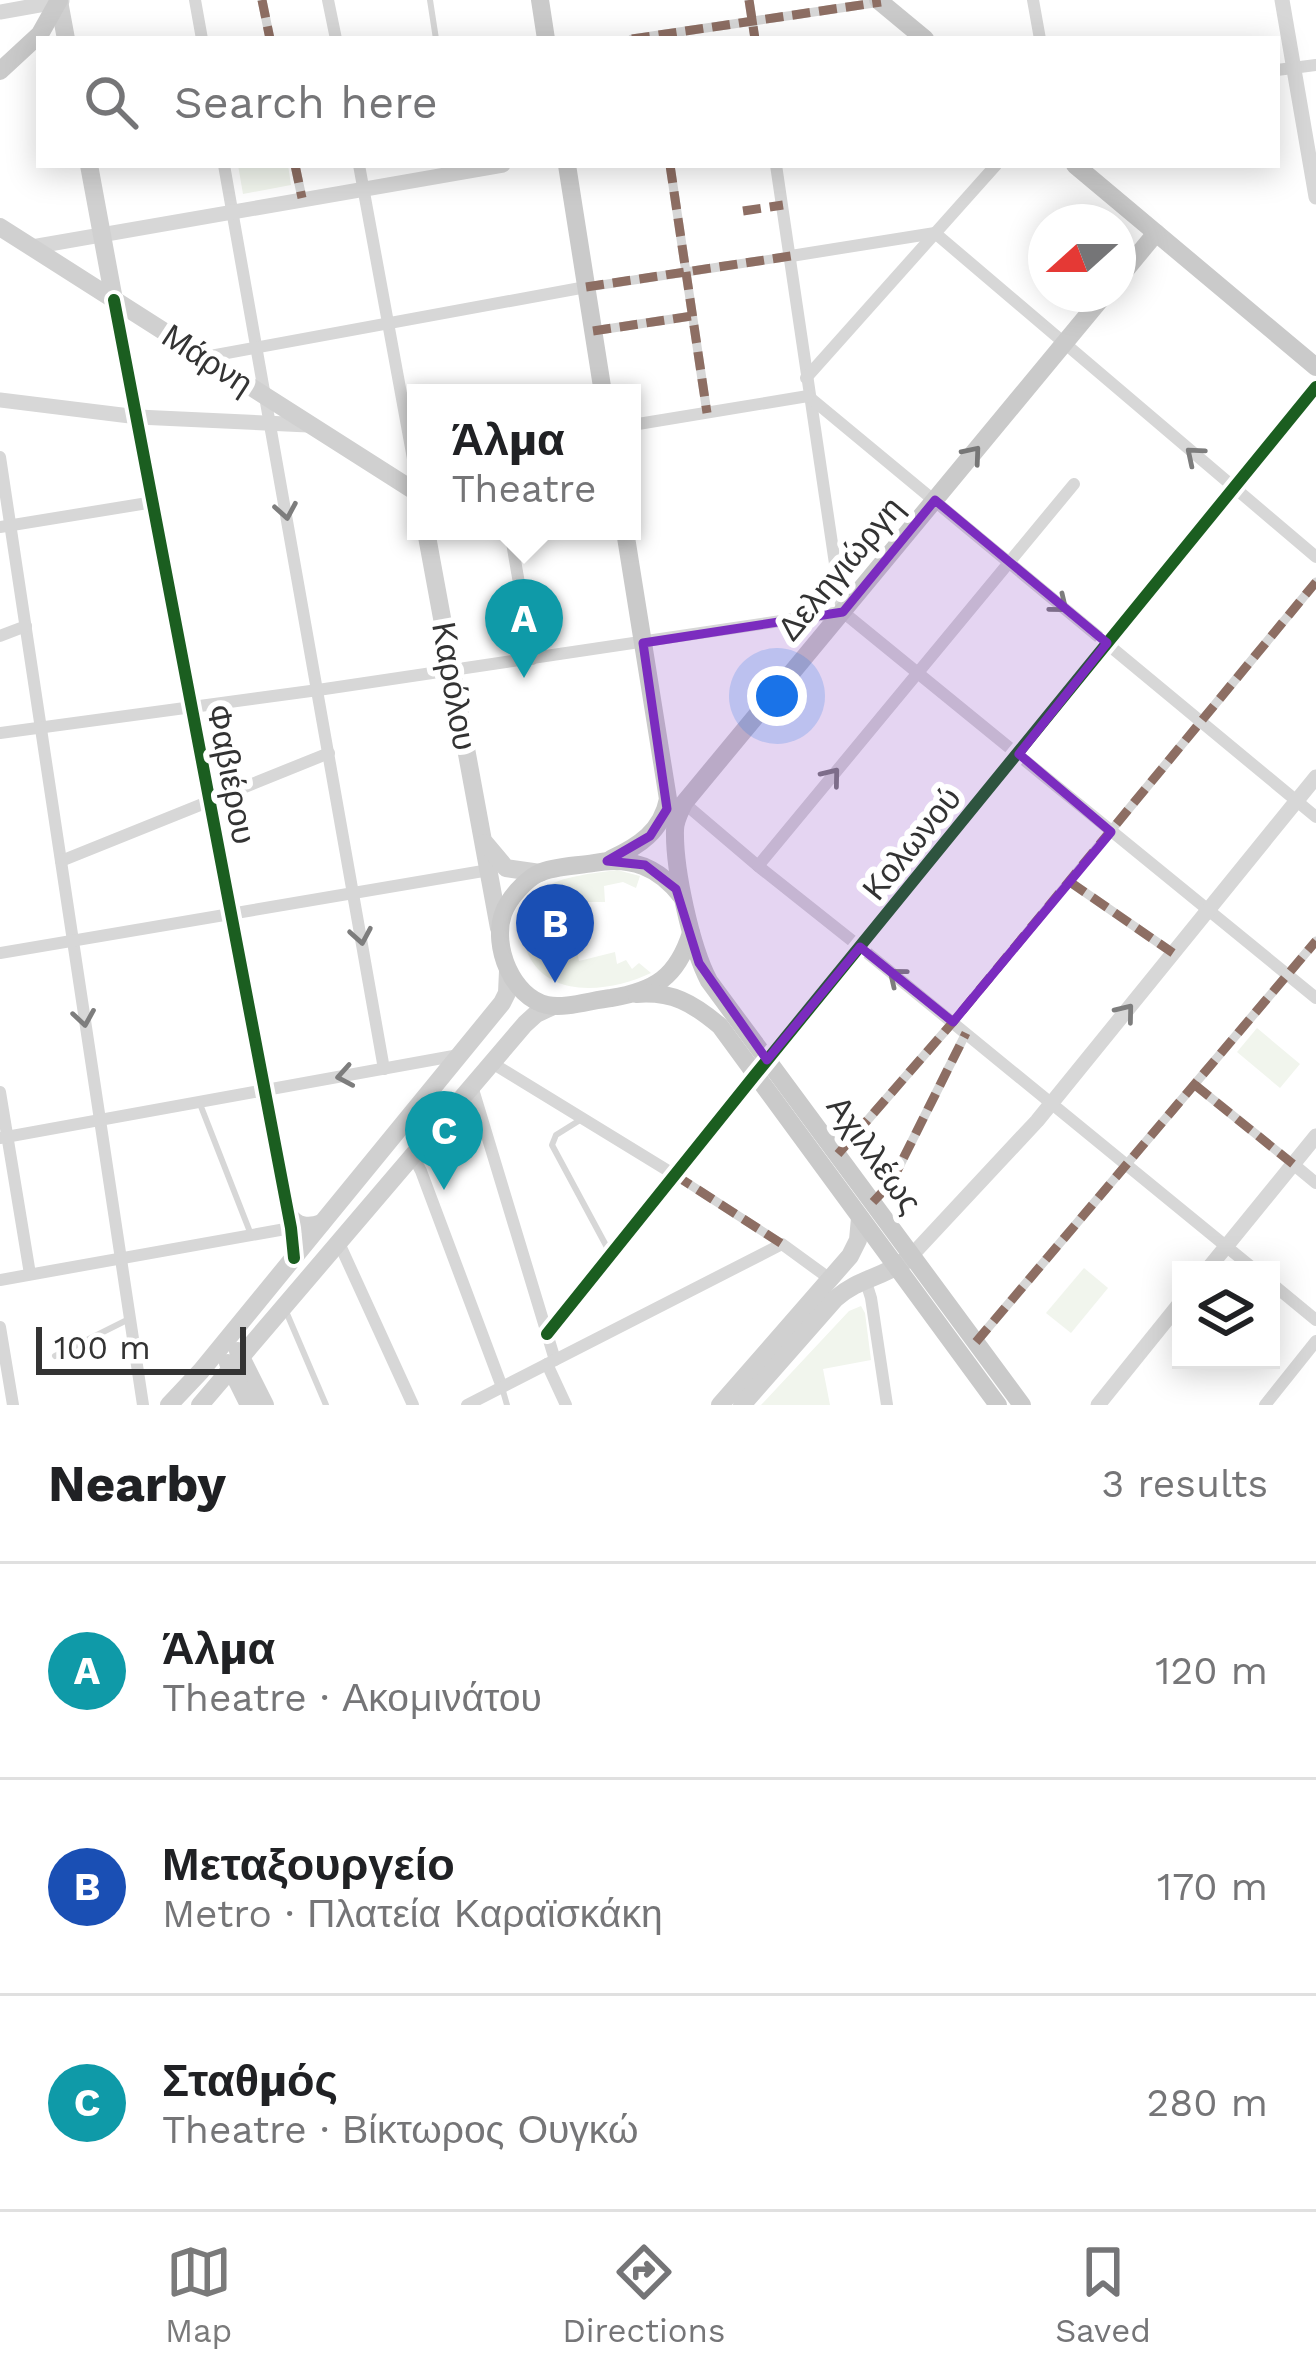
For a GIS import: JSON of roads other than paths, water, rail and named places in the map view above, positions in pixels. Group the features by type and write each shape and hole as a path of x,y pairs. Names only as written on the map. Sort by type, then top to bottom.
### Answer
{"main road":[{"path":"62,0 66,36"},
{"path":"39,36 62,0"},
{"path":"540,0 546,36"},
{"path":"880,1 921,36"},
{"path":"0,71 31,50"},
{"path":"90,168 114,300"},
{"path":"566,168 602,384"},
{"path":"1079,168 1315,364"},
{"name":"Μάρνη","path":"0,226 407,486"},
{"path":"1136,257 1156,233"},
{"name":"Δεληγιώργη","path":"685,803 1090,312"},
{"name":"Καρόλου","path":"429,540 500,930"},
{"path":"607,861 658,828 668,799 627,540"},
{"path":"202,1403 525,1024 551,1007 636,994 672,972 692,932 675,827 685,803"},
{"path":"483,841 506,868 540,873 607,861 635,862 654,869 686,901"},
{"path":"169,1405 502,1003 508,971 500,930 508,902 540,873"},
{"name":"Αχιλλέως","path":"692,932 699,963 761,1067 904,1261 998,1405"},
{"path":"508,971 528,995 551,1007"},
{"name":"Αχιλλέως","path":"636,994 683,998 720,1026 838,1154 867,1210"},
{"path":"726,1404 856,1247 867,1210"},
{"path":"289,1221 308,1227 322,1223"},
{"path":"726,1404 851,1286 904,1261"},
{"name":"Αχιλλέως","path":"904,1261 976,1342 1022,1405"},
{"path":"225,1342 265,1405"},
{"path":"236,1364 247,1405"},
{"path":"202,1403 231,1400 247,1405"}],"street":[{"path":"0,12 62,0"},
{"path":"195,0 201,36"},
{"path":"262,0 269,36"},
{"path":"328,0 335,36"},
{"path":"748,0 754,36"},
{"path":"1034,0 1040,36"},
{"path":"1282,0 1285,69 1316,197"},
{"path":"654,36 880,1"},
{"path":"1285,69 1316,65"},
{"path":"225,168 385,1069"},
{"path":"296,168 302,198"},
{"path":"360,168 407,424"},
{"path":"32,247 470,168"},
{"path":"670,168 707,412"},
{"path":"776,168 842,612 1316,998"},
{"path":"806,379 993,168"},
{"path":"205,357 586,287 935,233 1316,557"},
{"name":"Φαβιέρου","path":"114,300 294,1258"},
{"path":"593,331 692,316"},
{"name":"Κολωνού","path":"547,1334 1316,387"},
{"path":"641,423 808,395 1316,817"},
{"path":"0,400 138,417 312,426"},
{"path":"0,457 5,526 26,626 142,1405"},
{"path":"758,866 1074,484"},
{"path":"5,526 154,502"},
{"path":"512,540 532,659"},
{"path":"838,1154 1070,882 1316,581"},
{"path":"0,733 842,612"},
{"path":"0,636 26,626"},
{"path":"61,861 329,753"},
{"path":"904,1261 1052,1103 1316,777"},
{"path":"685,803 1244,1261"},
{"path":"0,953 489,870"},
{"path":"1070,882 1173,953"},
{"path":"976,1342 1316,941"},
{"path":"867,1210 891,1184 965,1033"},
{"path":"4,1137 460,1055"},
{"path":"492,1063 675,1174 830,1279"},
{"path":"1195,1084 1316,1183"},
{"path":"472,1086 566,1405"},
{"path":"0,1092 30,1274"},
{"path":"1214,1261 1316,1136"},
{"path":"412,1156 502,1387"},
{"path":"0,1280 251,1235 289,1221"},
{"path":"339,1243 413,1405"},
{"path":"467,1405 782,1244"},
{"path":"865,1279 872,1298 886,1405"},
{"path":"1280,1290 1316,1320"},
{"path":"1098,1405 1172,1313"},
{"path":"0,1327 13,1405"},
{"path":"1265,1405 1316,1341"}],"lane":[{"path":"430,0 436,36"},
{"path":"199,1102 251,1235"},
{"path":"583,1118 556,1135 551,1145 611,1254"},
{"path":"284,1307 326,1405"},
{"path":"55,1356 130,1318"},
{"path":"502,1387 506,1405"}],"place":[{"name":"Άλμα","path":"524,678"},
{"name":"Μεταξουργείο","path":"555,983"},
{"name":"Σταθμός","path":"444,1190"}]}
